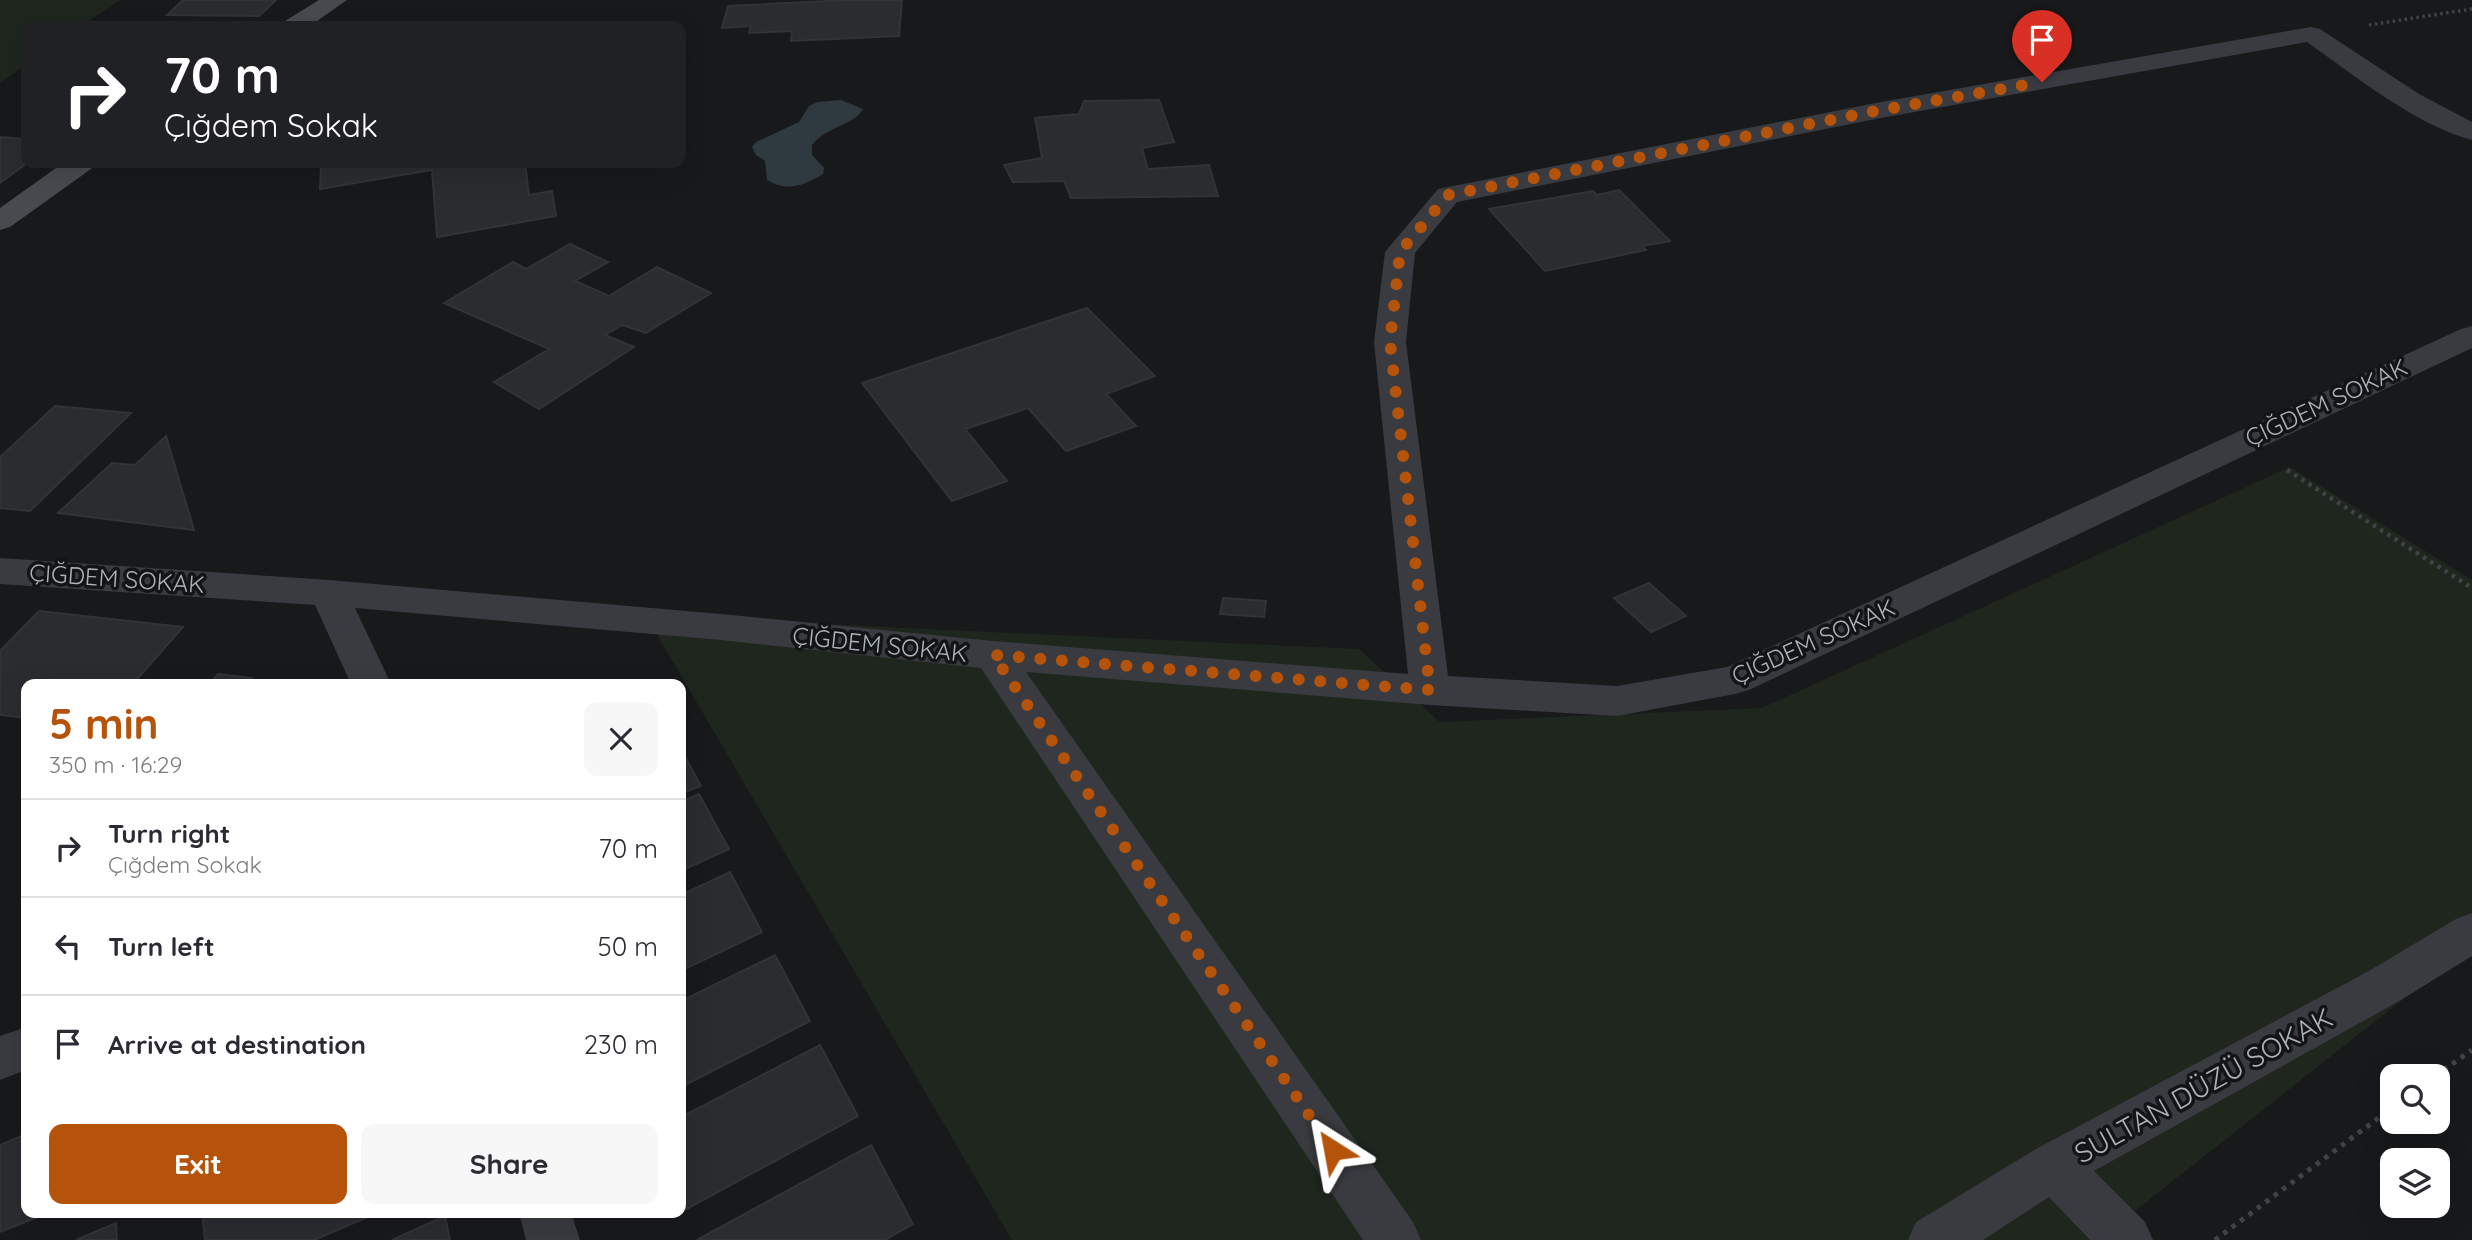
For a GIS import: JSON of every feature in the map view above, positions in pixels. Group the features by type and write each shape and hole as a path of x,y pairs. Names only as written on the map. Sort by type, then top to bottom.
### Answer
{"street":[{"path":"302,21 335,0"},
{"path":"1430,690 1390,342 1400,252 1448,195 1881,110 2311,34 2370,74 2472,132"},
{"path":"0,221 74,168"},
{"path":"0,571 329,593 721,627 993,655 1430,690 1618,701 1735,680 2472,335"},
{"path":"329,593 369,679"},
{"path":"993,655 1395,1240"},
{"name":"SULTAN DÜZÜ SOKAK","path":"1935,1240 2054,1166 2384,986 2472,932"},
{"path":"0,1058 21,1050"},
{"path":"2054,1166 2126,1240"},
{"path":"546,1218 553,1240"}],"path":[{"path":"2311,34 2472,9"},
{"path":"2243,441 2472,588"},
{"path":"2450,1065 2472,1050"},
{"path":"2215,1240 2380,1117"}],"shaded area":[{"path":"0,0 120,0 89,21 21,21 21,68 0,83"},
{"path":"841,100 863,109 853,119 825,133 812,145 812,155 824,168 823,174 809,182 788,187 767,180 765,161 756,155 752,147 756,142 799,122 809,106 818,102"},
{"path":"2290,467 2472,580 2472,945 2098,1240 1012,1240 686,684 686,679 683,679 646,616 1359,649 1440,722 1762,708"}],"building":[{"path":"183,0 276,0 259,16 167,15"},
{"path":"902,0 899,36 791,41 792,31 749,33 751,26 722,28 728,6"},
{"path":"1159,100 1174,142 1142,148 1148,169 1209,165 1218,196 1071,198 1064,181 1013,182 1004,165 1042,158 1035,118 1079,114 1084,101"},
{"path":"0,137 21,139 21,167 0,183"},
{"path":"321,168 526,168 529,195 552,191 556,216 437,237 432,170 320,189"},
{"path":"1619,190 1670,241 1642,246 1646,250 1545,271 1489,209 1593,191 1597,195"},
{"path":"570,244 608,262 575,281 609,296 657,267 711,293 646,333 622,325 605,335 634,347 539,409 494,382 549,349 444,303 513,262 526,269"},
{"path":"1087,308 1155,376 1106,394 1136,426 1066,451 1028,408 965,429 1007,481 952,501 862,383"},
{"path":"55,406 131,413 30,511 0,508 0,457"},
{"path":"166,436 194,530 58,513 112,463 135,465"},
{"path":"1649,583 1686,616 1651,632 1614,598"},
{"path":"1223,598 1266,601 1264,617 1220,614"},
{"path":"39,611 183,627 137,679 21,679 21,717 0,715 0,651"},
{"path":"218,674 252,678 251,679 214,679"},
{"path":"686,758 701,786 686,792"},
{"path":"699,794 729,849 686,869 686,800"},
{"path":"730,872 762,932 686,969 686,893"},
{"path":"775,955 810,1021 686,1084 686,999"},
{"path":"820,1045 858,1116 686,1209 686,1114"},
{"path":"21,1136 21,1218 35,1218 0,1232 0,1145"},
{"path":"871,1145 913,1224 885,1240 697,1240"},
{"path":"203,1218 365,1218 314,1240 205,1240"},
{"path":"445,1218 450,1240 392,1240"},
{"path":"116,1223 117,1240 76,1240"}],"route":[{"path":"1333,1150 993,655 1430,690 1390,342 1400,252 1448,195 1881,110 2042,82"}]}
